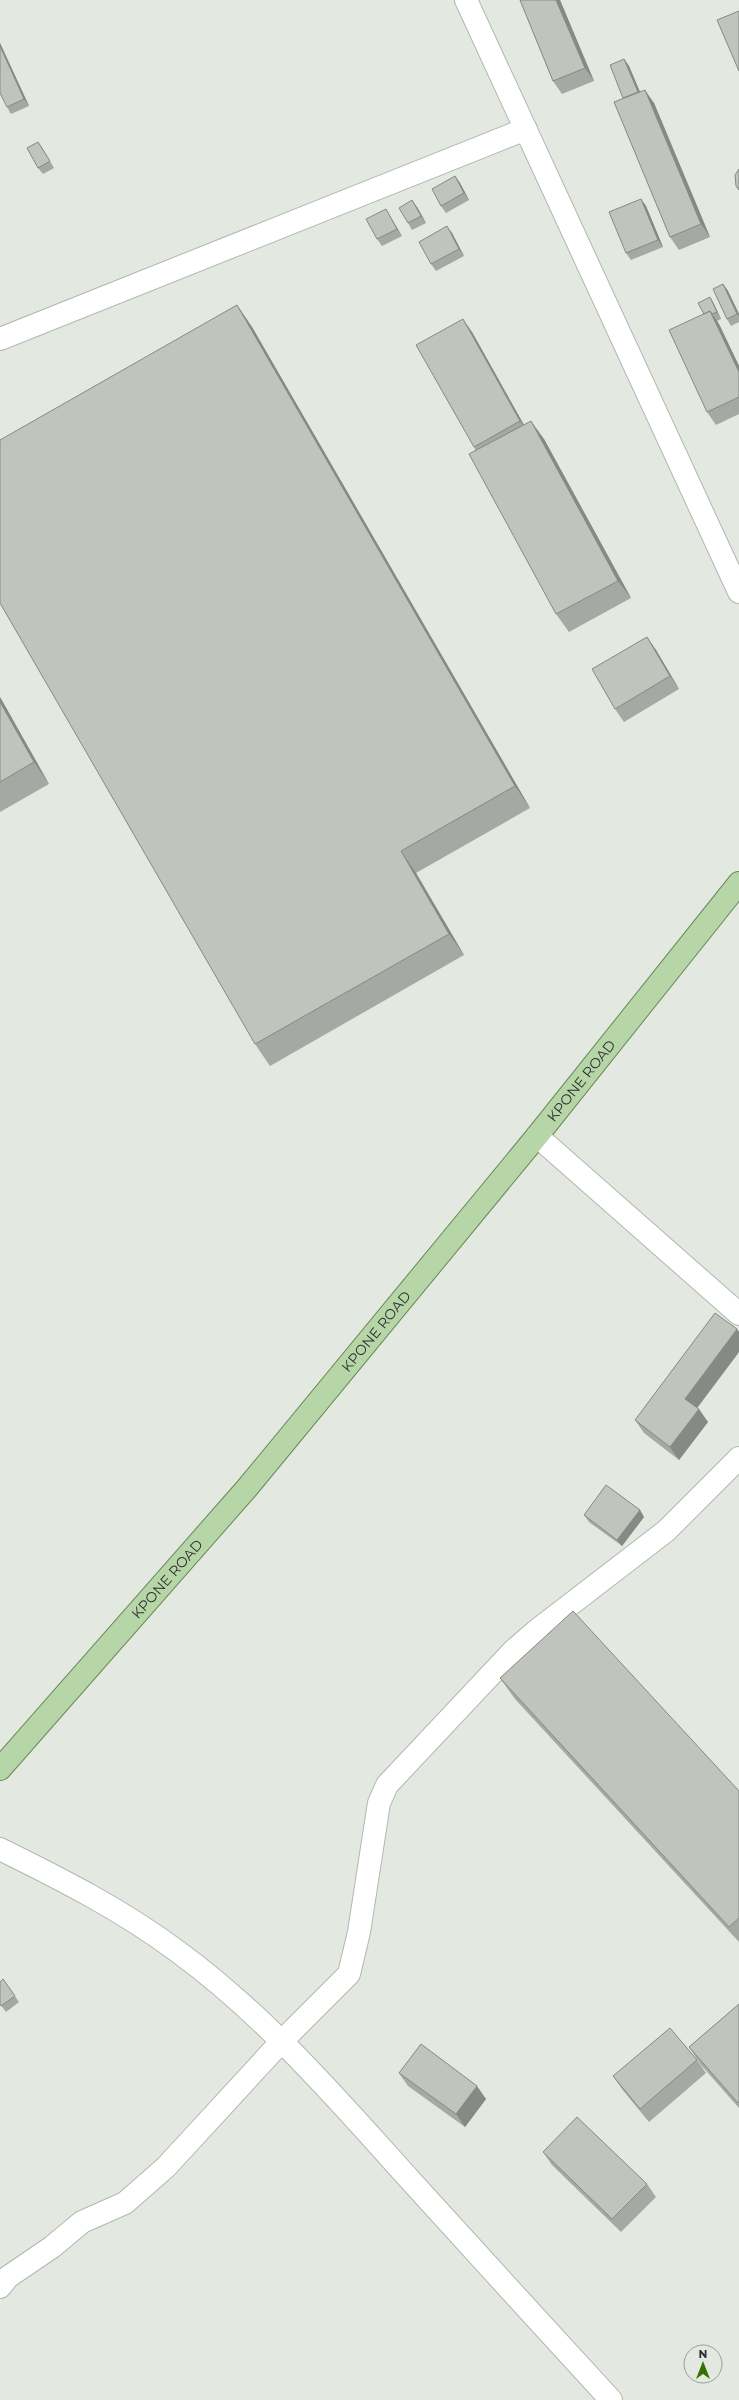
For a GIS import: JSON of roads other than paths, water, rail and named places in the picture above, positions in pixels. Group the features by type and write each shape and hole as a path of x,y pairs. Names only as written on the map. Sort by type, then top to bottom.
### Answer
{"main road":[{"name":"KPONE ROAD","path":"0,1769 247,1488 537,1136 739,883"}],"street":[{"path":"466,0 739,592"},
{"path":"0,340 526,129"},
{"path":"537,1136 739,1314"},
{"path":"0,2286 8,2277 52,2246 82,2222 125,2203 166,2167 281,2042 349,1974 359,1932 379,1802 387,1785 514,1650 666,1531 739,1458"},
{"path":"0,1849 81,1890 155,1935 225,1989 317,2076 611,2400"}]}
